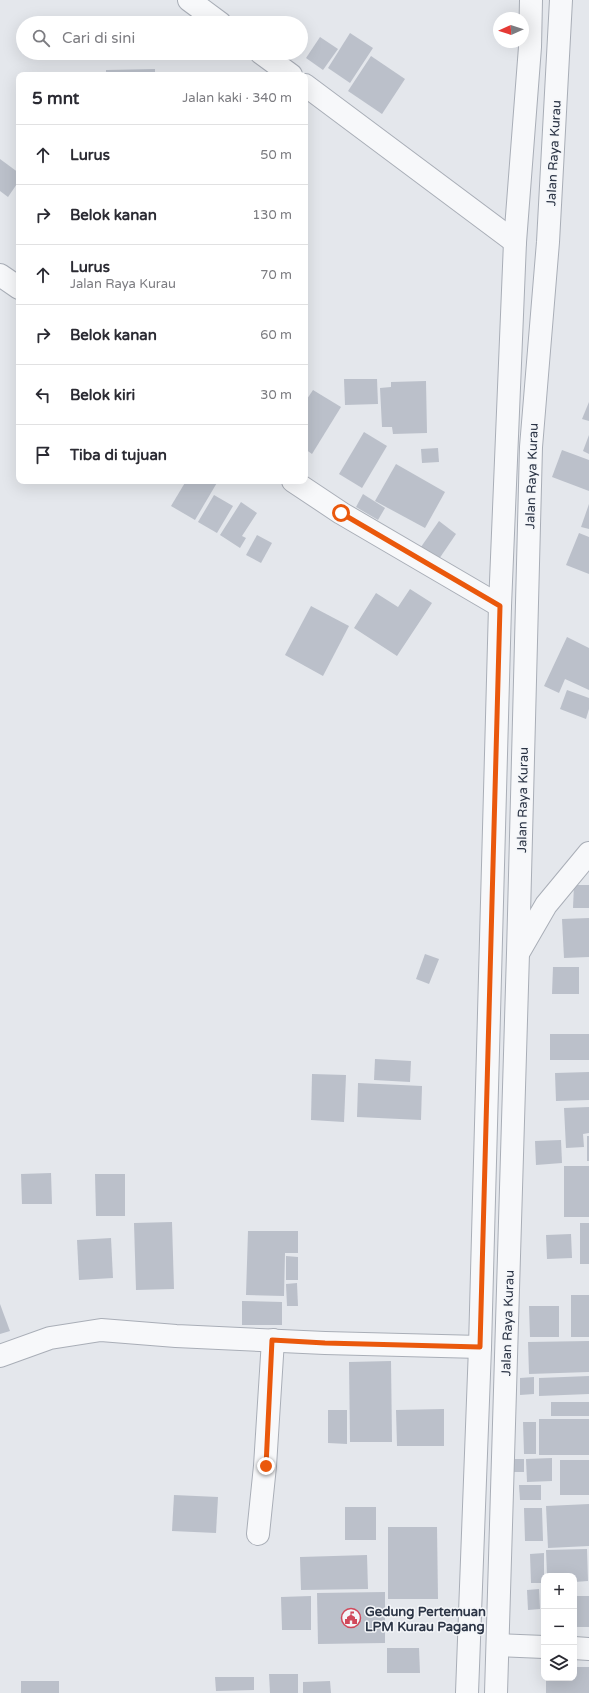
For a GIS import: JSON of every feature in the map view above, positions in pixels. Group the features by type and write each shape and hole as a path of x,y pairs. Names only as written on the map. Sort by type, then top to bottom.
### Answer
{"street":[{"path":"189,0 211,16"},
{"name":"Jalan Raya Kurau","path":"467,1693 480,1347 500,606 515,242 530,47 530,0"},
{"name":"Jalan Raya Kurau","path":"496,1693 518,953 531,447 548,242 561,0"},
{"path":"271,60 287,72"},
{"path":"308,87 515,242"},
{"path":"0,275 16,286"},
{"path":"298,484 341,513 500,606"},
{"name":"Jalan Raya Kurau","path":"518,953 546,905 589,853"},
{"path":"0,1356 50,1338 101,1330 176,1336 325,1343 480,1347"},
{"path":"258,1534 266,1466 272,1340"},
{"path":"498,1646 541,1647"},
{"path":"577,1648 589,1649"}],"building":[{"path":"350,33 373,48 350,83 328,68"},
{"path":"320,37 338,49 323,70 308,59 308,55"},
{"path":"371,56 405,79 382,114 348,91"},
{"path":"155,69 155,72 106,72 106,70"},
{"path":"0,159 16,171 16,185 8,197 0,191"},
{"path":"344,379 377,379 378,404 345,405"},
{"path":"426,381 427,433 393,434 392,427 382,427 380,388 391,387 391,382"},
{"path":"313,390 341,407 312,454 308,451 308,398"},
{"path":"589,402 589,421 582,419"},
{"path":"364,432 387,446 362,488 339,474"},
{"path":"589,435 589,454 583,451"},
{"path":"438,448 439,462 422,463 421,449"},
{"path":"562,450 589,460 589,491 552,477"},
{"path":"396,464 445,492 425,528 375,501"},
{"path":"184,484 216,484 195,520 171,506"},
{"path":"363,494 385,508 378,520 356,507"},
{"path":"214,495 233,506 217,533 198,522"},
{"path":"241,502 257,513 242,536 246,538 240,548 220,535"},
{"path":"589,504 589,529 581,527"},
{"path":"439,521 456,534 439,559 421,547"},
{"path":"579,533 589,537 589,574 566,565"},
{"path":"257,535 272,543 261,563 246,555"},
{"path":"410,589 432,603 397,656 354,628 376,593 398,607"},
{"path":"311,606 349,626 323,676 285,655"},
{"path":"567,637 589,648 589,690 565,679 559,693 544,686"},
{"path":"567,690 589,698 589,709 586,719 560,709"},
{"path":"574,885 589,885 589,908 573,908"},
{"path":"589,918 589,957 564,958 562,919"},
{"path":"425,954 439,959 429,984 416,979"},
{"path":"553,967 579,967 579,994 552,994"},
{"path":"550,1034 589,1034 589,1060 550,1060"},
{"path":"375,1059 411,1061 410,1082 374,1080"},
{"path":"589,1072 589,1100 556,1101 555,1073"},
{"path":"312,1074 346,1075 344,1122 311,1120"},
{"path":"358,1083 422,1086 421,1120 357,1117"},
{"path":"589,1107 589,1133 583,1134 584,1147 566,1148 564,1108"},
{"path":"587,1136 589,1136 589,1161 587,1161"},
{"path":"561,1140 562,1163 536,1165 535,1141"},
{"path":"564,1166 589,1166 589,1217 564,1217"},
{"path":"51,1173 52,1204 22,1204 21,1174"},
{"path":"95,1174 125,1174 125,1216 96,1216"},
{"path":"172,1222 174,1289 136,1290 134,1223"},
{"path":"580,1223 589,1223 589,1264 580,1264"},
{"path":"248,1231 298,1231 298,1253 285,1253 284,1296 246,1295"},
{"path":"571,1234 572,1258 547,1259 546,1235"},
{"path":"111,1238 113,1278 79,1280 77,1240"},
{"path":"286,1256 298,1257 298,1280 286,1280"},
{"path":"297,1283 298,1306 287,1306 286,1284"},
{"path":"571,1295 589,1295 589,1337 571,1337"},
{"path":"242,1301 282,1302 282,1325 242,1325"},
{"path":"0,1304 10,1331 0,1334"},
{"path":"529,1306 559,1306 559,1337 530,1337"},
{"path":"589,1341 589,1372 529,1374 528,1342"},
{"path":"391,1361 392,1442 350,1442 349,1362"},
{"path":"589,1376 589,1394 539,1396 539,1378"},
{"path":"534,1377 534,1394 520,1395 520,1378"},
{"path":"551,1402 589,1402 589,1416 551,1416"},
{"path":"444,1409 444,1446 397,1446 396,1410"},
{"path":"328,1410 347,1410 347,1444 328,1443"},
{"path":"539,1419 589,1419 589,1455 539,1455"},
{"path":"523,1422 536,1422 536,1454 524,1454"},
{"path":"552,1458 552,1481 527,1482 526,1459"},
{"path":"512,1459 524,1459 524,1472 512,1472"},
{"path":"560,1460 589,1460 589,1495 560,1495"},
{"path":"519,1485 541,1485 541,1500 520,1500"},
{"path":"174,1495 218,1497 216,1533 172,1531"},
{"path":"589,1504 589,1546 548,1548 546,1506"},
{"path":"345,1507 376,1507 376,1540 345,1540"},
{"path":"524,1508 542,1508 543,1541 525,1541"},
{"path":"388,1527 437,1527 438,1599 388,1599"},
{"path":"587,1549 588,1581 577,1582 577,1573 547,1573 546,1550"},
{"path":"544,1553 544,1573 541,1573 541,1583 531,1583 530,1554"},
{"path":"367,1555 368,1589 301,1590 300,1557"},
{"path":"539,1589 540,1609 528,1610 527,1590"},
{"name":"Gedung Pertemuan LPM Kurau Pagang","path":"385,1592 385,1643 318,1644 317,1593"},
{"path":"311,1596 311,1630 282,1630 281,1597"},
{"path":"577,1596 589,1596 589,1627 577,1627"},
{"path":"387,1648 419,1648 420,1673 387,1673"},
{"path":"577,1667 589,1667 589,1693 546,1693 546,1681 577,1681"},
{"path":"269,1674 298,1674 298,1693 270,1693"},
{"path":"215,1677 254,1677 254,1690 216,1691"},
{"path":"21,1681 59,1681 59,1693 21,1693"},
{"path":"330,1681 331,1693 303,1693 303,1682"}],"place":[{"name":"Gedung Pertemuan LPM Kurau Pagang","path":"351,1618"}],"route":[{"path":"266,1466 272,1340 325,1343 480,1347 500,606 341,513"}]}
